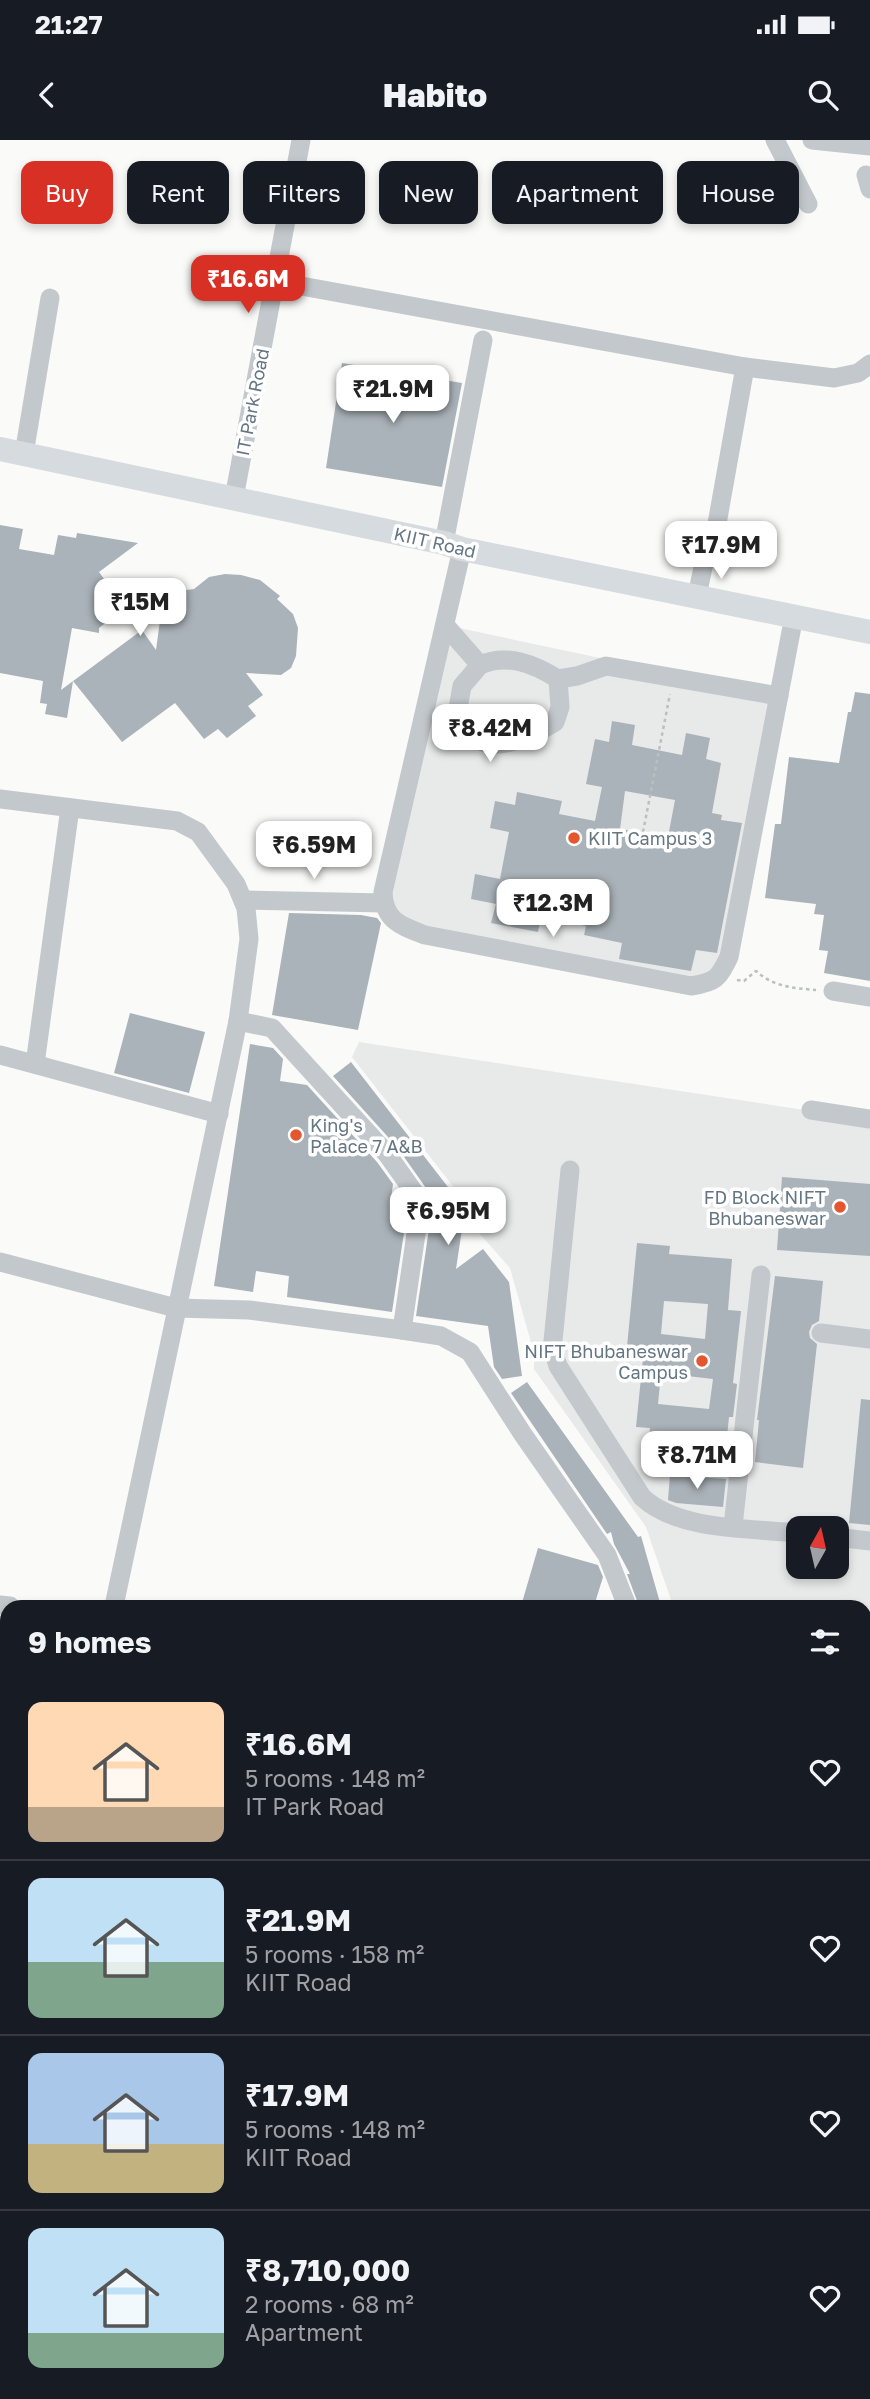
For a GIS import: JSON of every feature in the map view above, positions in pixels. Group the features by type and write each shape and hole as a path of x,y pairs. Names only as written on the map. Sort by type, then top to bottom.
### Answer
{"main road":[{"name":"KIIT Road","path":"12,451 870,632"}],"street":[{"name":"IT Park Road","path":"234,498 301,140"},
{"path":"775,140 808,204"},
{"path":"812,140 870,146"},
{"path":"274,281 745,367 834,378 858,373 870,364"},
{"path":"12,451 50,298"},
{"path":"482,340 453,546 445,625 383,892 384,904 390,917 402,926 425,936 691,986 709,983 719,977 729,957 794,616"},
{"path":"715,535 745,367"},
{"path":"697,596 705,558"},
{"path":"445,625 480,664"},
{"path":"558,679 561,707 555,722 528,738 497,745 474,738 457,714 462,686 480,664 489,660 522,661 539,667 558,679 606,666 779,696"},
{"path":"0,799 177,821 198,832 236,884 246,908 249,939 238,1021 115,1600"},
{"path":"35,1064 70,808"},
{"path":"243,900 384,904"},
{"path":"833,991 870,997"},
{"path":"238,1021 272,1028 387,1154 416,1195 417,1227 402,1330"},
{"path":"0,1055 219,1114"},
{"path":"811,1110 870,1119"},
{"path":"570,1170 553,1341 558,1366 642,1497 654,1509 692,1522 786,1532"},
{"path":"0,1262 176,1308 249,1310 441,1336 470,1352 522,1433 607,1555 625,1600"},
{"path":"733,1526 761,1275"},
{"path":"821,1333 870,1339"},
{"path":"849,1539 870,1541"}],"path":[{"path":"643,832 670,703 672,677"},
{"path":"719,977 744,981 757,971 765,979 781,987 833,991"}],"shaded area":[{"name":"KIIT Campus 3","path":"445,625 779,696 729,957 709,983 402,926 383,892"},
{"name":"NIFT Bhubaneswar Campus","path":"359,1042 870,1120 870,1600 671,1600 646,1527 534,1369 534,1353 510,1268 479,1233 463,1199 352,1057"}],"building":[{"path":"342,363 462,383 442,487 326,468"},
{"path":"0,525 23,529 19,549 54,555 58,535 76,538 77,533 138,543 99,572 118,598 134,587 142,600 119,618 117,614 99,628 99,633 72,628 61,690 73,681 67,718 45,714 47,704 40,703 43,681 0,673"},
{"path":"225,574 260,580 280,596 277,599 293,614 298,628 296,656 291,668 281,675 246,673 263,695 248,706 256,716 227,738 218,729 204,739 175,703 122,742 73,681 142,630 156,650 162,606 169,597 179,591 194,589 209,577"},
{"path":"855,692 870,694 870,981 824,973 828,951 819,950 824,915 814,914 816,904 765,898 775,824 781,824 789,757 839,763 848,712 851,712"},
{"path":"612,721 635,725 632,745 682,755 686,733 710,738 706,759 721,763 712,813 722,815 721,820 742,823 717,953 696,950 691,971 619,959 622,943 584,935 586,926 541,916 538,932 491,923 496,904 471,899 475,874 500,879 509,832 490,828 495,801 515,805 517,792 562,801 559,814 595,821 602,787 586,784 595,739 609,742","holes":["625,791 675,800 668,837 620,829"]},
{"path":"289,913 361,915 377,918 381,923 358,1030 272,1015"},
{"path":"130,1013 205,1032 189,1093 114,1073"},
{"name":"King's Palace 7 A&B","path":"250,1044 273,1048 283,1059 280,1081 307,1085 377,1162 393,1184 391,1199 404,1201 405,1226 392,1312 287,1297 289,1276 256,1271 253,1292 214,1286"},
{"path":"351,1062 465,1209 456,1269 483,1249 509,1282 522,1376 502,1379 494,1367 488,1326 416,1316 429,1229 429,1206 435,1207 428,1198 426,1188 397,1147 333,1076"},
{"path":"782,1177 870,1184 870,1256 777,1250"},
{"path":"637,1243 670,1246 669,1254 732,1259 728,1310 741,1311 733,1383 737,1384 733,1417 729,1417 725,1456 648,1448 650,1428 636,1427 643,1358 626,1357","holes":["664,1301 708,1304 705,1339 661,1334","661,1373 713,1379 709,1409 658,1404"]},
{"path":"775,1276 823,1281 819,1321 812,1325 809,1332 810,1338 817,1344 803,1468 755,1462 757,1420"},
{"path":"527,1382 638,1537 641,1536 659,1600 637,1600 627,1574 630,1574 614,1544 611,1532 607,1534 511,1393"},
{"path":"861,1399 870,1400 870,1525 849,1523"},
{"path":"670,1475 726,1479 723,1507 668,1500"},
{"path":"538,1548 598,1565 603,1577 596,1600 523,1600"}],"place":[{"name":"KIIT Campus 3","path":"574,838"},
{"name":"King's Palace 7 A&B","path":"296,1135"},
{"name":"FD Block NIFT Bhubaneswar","path":"840,1207"},
{"name":"NIFT Bhubaneswar Campus","path":"702,1361"}]}
